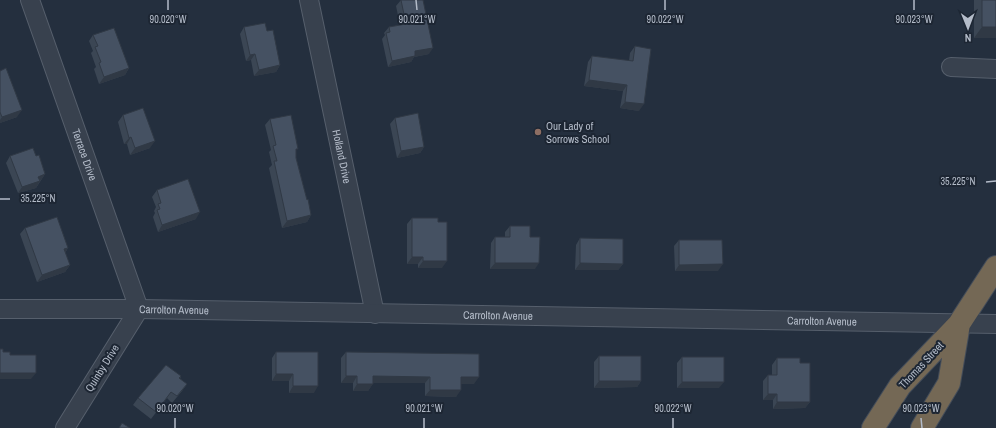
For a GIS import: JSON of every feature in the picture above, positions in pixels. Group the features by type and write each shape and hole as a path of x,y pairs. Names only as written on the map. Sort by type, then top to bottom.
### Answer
{"highway":[{"name":"Thomas Street","path":"872,428 900,386 959,324 996,267"},
{"name":"Thomas Street","path":"922,428 949,383 959,324"}],"street":[{"name":"Terrace Drive","path":"30,0 139,309"},
{"name":"Holland Drive","path":"309,0 375,314"},
{"path":"951,67 996,69"},
{"name":"Carrolton Avenue","path":"0,309 139,309 996,324"},
{"name":"Quinby Drive","path":"65,428 139,309"}],"building":[{"path":"401,0 423,0 433,48 415,51 415,56 392,61 386,33 390,32 389,27 406,24"},
{"path":"982,0 996,0 996,27 982,27"},
{"path":"265,23 267,31 273,30 280,65 259,70 255,54 250,55 244,27"},
{"path":"114,28 129,68 104,77 99,63 101,62 95,47 98,46 93,35"},
{"path":"635,46 651,49 644,104 625,102 627,85 589,80 592,56 633,61"},
{"path":"6,68 22,110 2,117 0,112 0,71"},
{"path":"143,108 155,141 135,148 131,137 129,138 123,115"},
{"path":"418,113 424,147 401,151 395,118"},
{"path":"291,115 298,149 296,149 296,158 311,215 287,221 274,161 277,161 273,146 276,145 270,119"},
{"path":"33,148 36,156 39,155 45,174 38,177 40,181 22,187 10,156"},
{"path":"188,179 200,212 162,225 157,210 160,209 158,204 161,203 157,190"},
{"path":"57,217 68,248 64,249 70,265 42,275 25,228"},
{"path":"412,218 438,218 438,222 447,222 447,261 423,261 423,257 412,257"},
{"path":"510,226 530,226 530,237 540,237 539,263 495,263 495,237 510,237"},
{"path":"580,238 623,239 623,264 580,263"},
{"path":"679,240 722,240 723,264 679,265"},
{"path":"0,349 3,349 3,352 10,352 10,355 36,355 36,373 0,373"},
{"path":"276,352 318,352 318,386 293,386 293,374 276,374"},
{"path":"346,352 479,354 479,377 461,377 461,390 430,390 430,377 373,376 373,384 357,384 357,376 346,376"},
{"path":"599,356 641,356 641,381 599,381"},
{"path":"682,357 724,357 724,382 682,382"},
{"path":"777,358 800,358 800,363 810,363 810,402 777,402 777,394 768,394 768,375 777,375"},
{"path":"166,365 181,376 179,378 187,384 177,396 171,392 156,412 138,398"},
{"path":"122,423 130,428 119,428"}],"place":[{"name":"Our Lady of Sorrows School","path":"538,132"}]}
